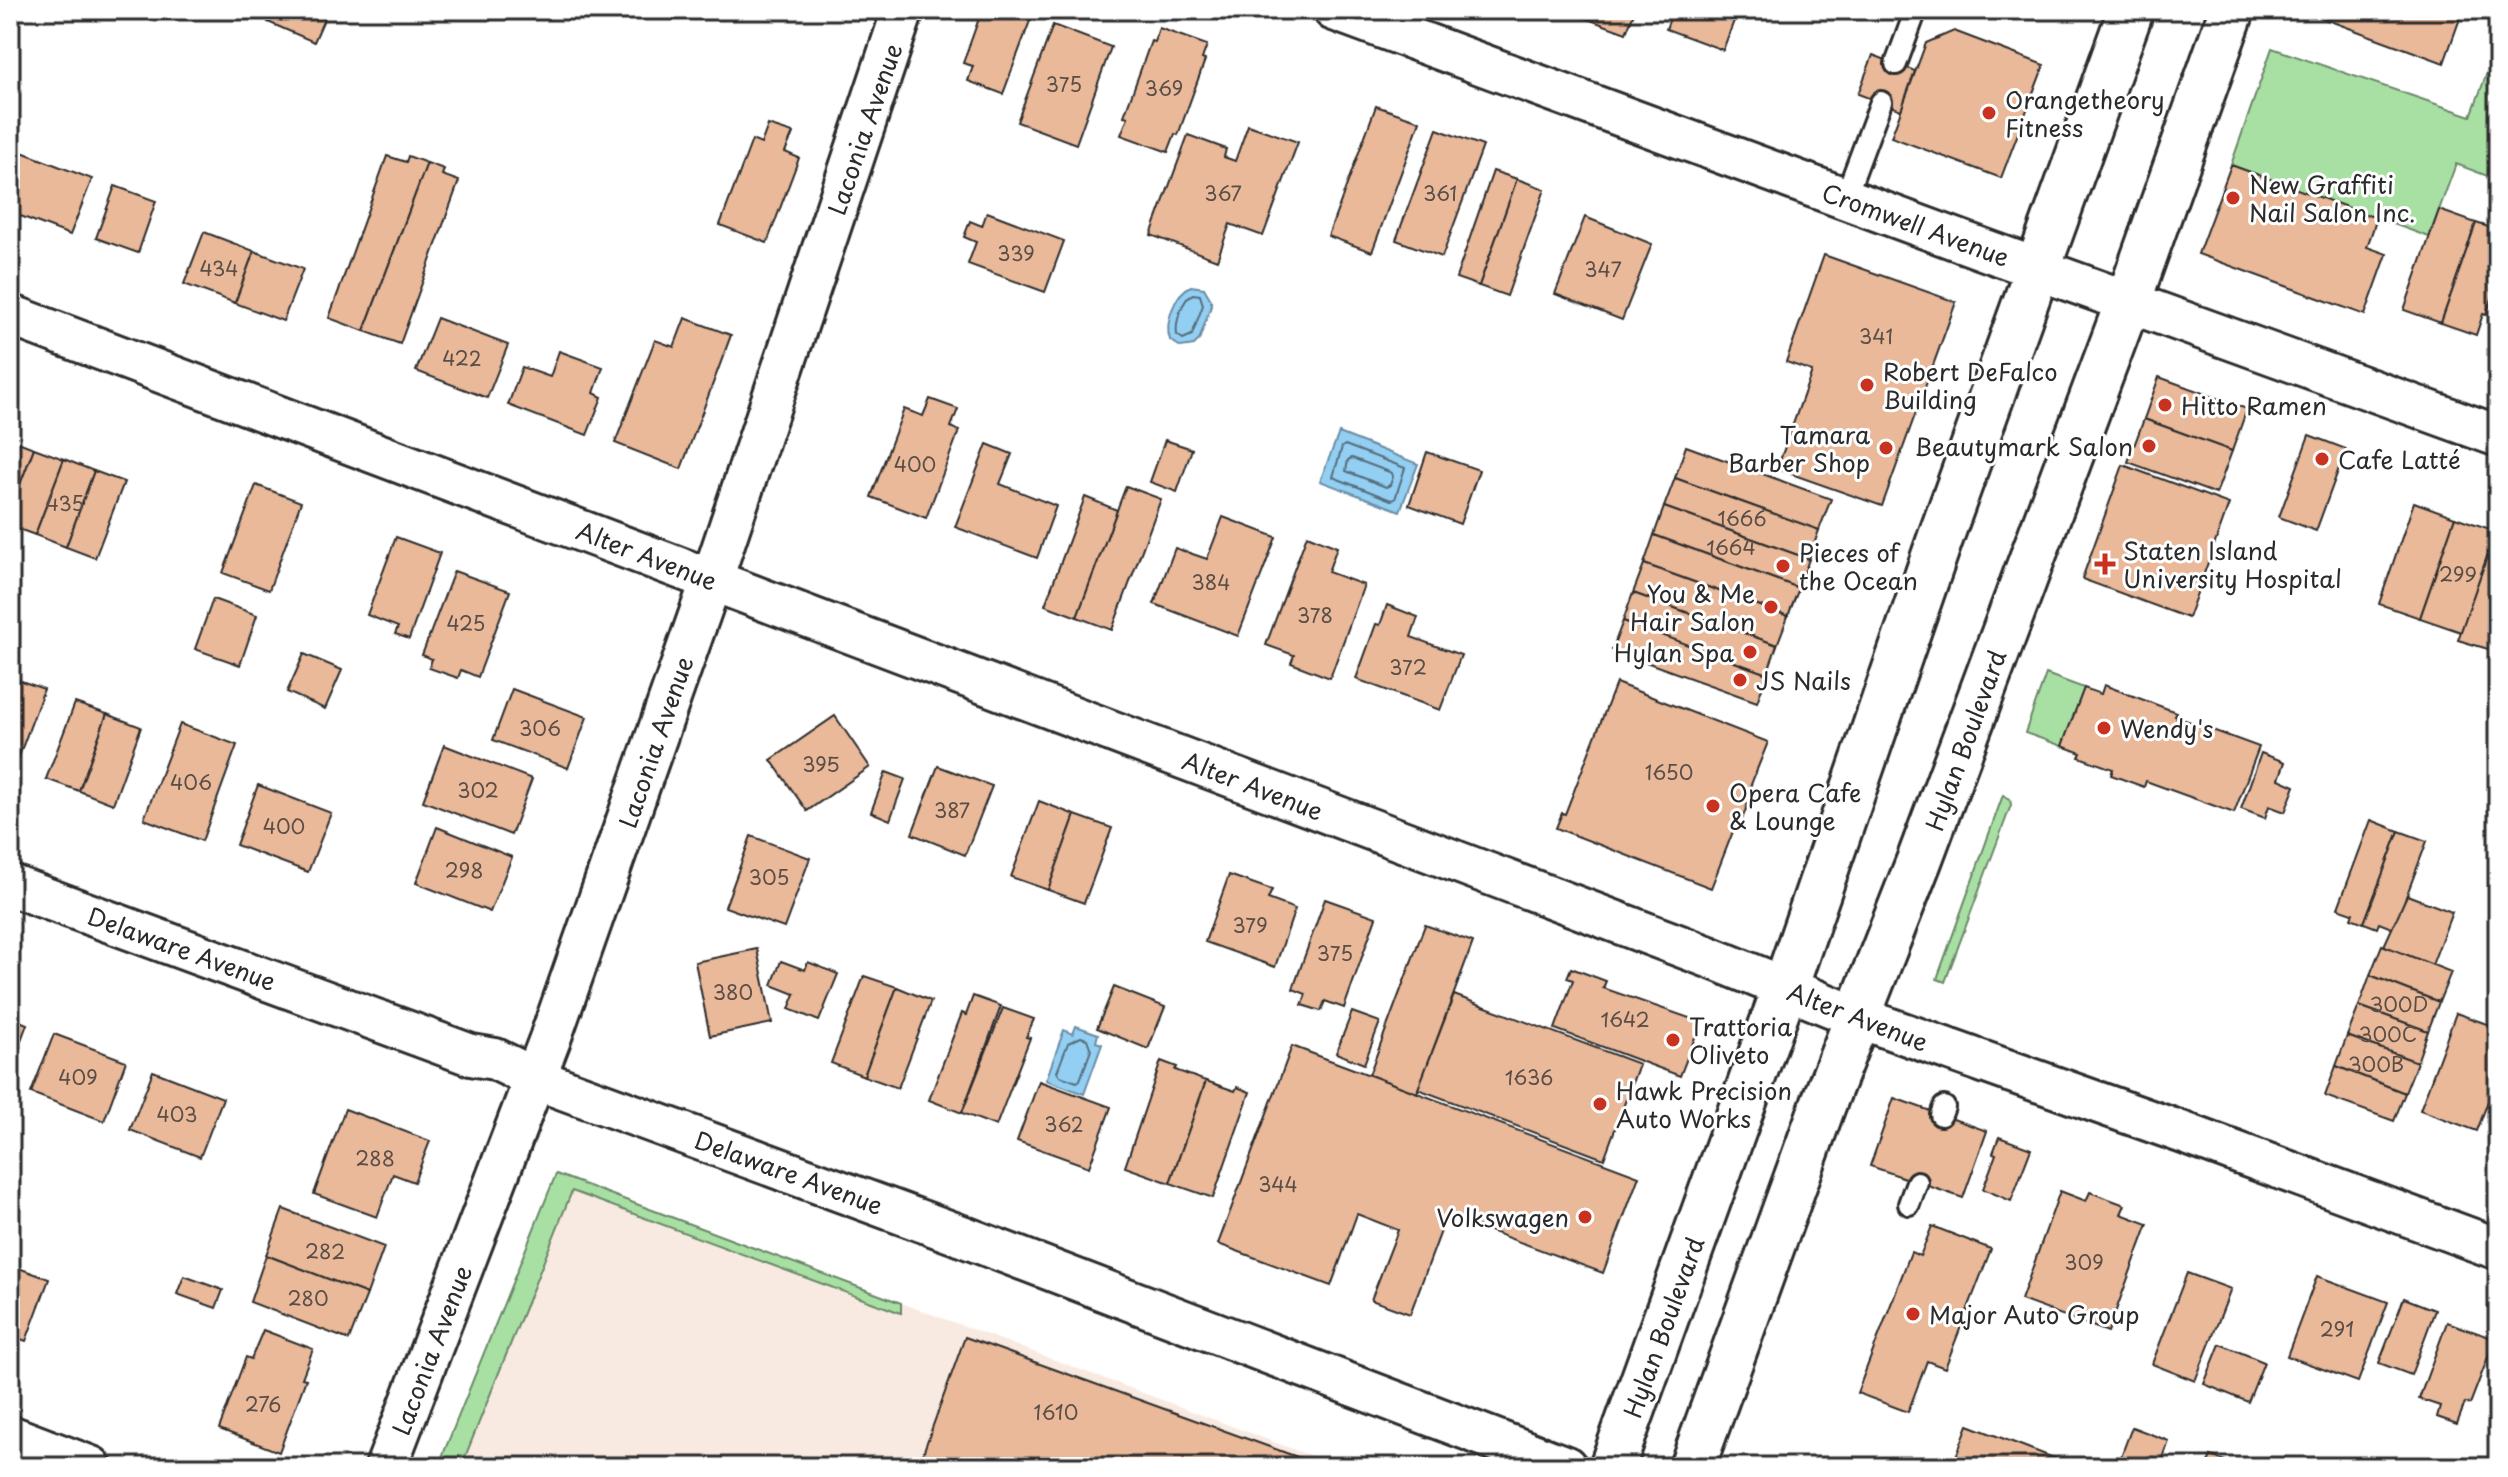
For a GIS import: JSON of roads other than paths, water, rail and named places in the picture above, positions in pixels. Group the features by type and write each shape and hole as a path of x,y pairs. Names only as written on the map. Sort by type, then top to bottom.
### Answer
{"main road":[{"name":"Hylan Boulevard","path":"1612,1467 1785,988 1940,539 2131,10"},
{"name":"Hylan Boulevard","path":"1692,1467 1857,1017 1919,861 2128,302 2232,10"}],"street":[{"name":"Laconia Avenue","path":"386,1467 536,1079 712,579 903,10"},
{"name":"Cromwell Avenue","path":"1334,10 2498,436"},
{"name":"Alter Avenue","path":"10,315 712,579 1857,1017 2498,1249"},
{"name":"Delaware Avenue","path":"10,885 471,1055 495,1059 536,1079 977,1242 1566,1467"},
{"path":"10,1436 91,1467"}],"lane":[{"path":"1896,64 1916,10"},
{"path":"1845,198 1881,102"},
{"path":"1909,1204 1917,1182"}],"water":[{"path":"1191,286 1204,288 1211,306 1199,340 1194,345 1181,347 1170,340 1168,325 1180,295"},
{"path":"1339,433 1418,464 1400,511 1320,481"},
{"path":"1076,1026 1098,1034 1096,1042 1102,1044 1084,1094 1046,1080 1064,1030 1073,1034"}],"place":[{"name":"Orangetheory Fitness","path":"1989,113"},
{"name":"New Graffiti Nail Salon Inc.","path":"2233,198"},
{"name":"Robert DeFalco Building","path":"1867,385"},
{"name":"Hitto Ramen","path":"2165,405"},
{"name":"Beautymark Salon","path":"2149,446"},
{"name":"Tamara Barber Shop","path":"1886,448"},
{"name":"Cafe Latté","path":"2322,459"},
{"name":"Staten Island University Hospital","path":"2105,564"},
{"name":"Pieces of the Ocean","path":"1783,566"},
{"name":"You & Me Hair Salon","path":"1771,607"},
{"name":"Hylan Spa","path":"1750,652"},
{"name":"JS Nails","path":"1740,680"},
{"name":"Wendy's","path":"2104,728"},
{"name":"Opera Cafe & Lounge","path":"1713,806"},
{"name":"Trattoria Oliveto","path":"1673,1040"},
{"name":"Hawk Precision Auto Works","path":"1600,1104"},
{"name":"Volkswagen","path":"1585,1217"},
{"name":"Major Auto Group","path":"1913,1314"}]}
